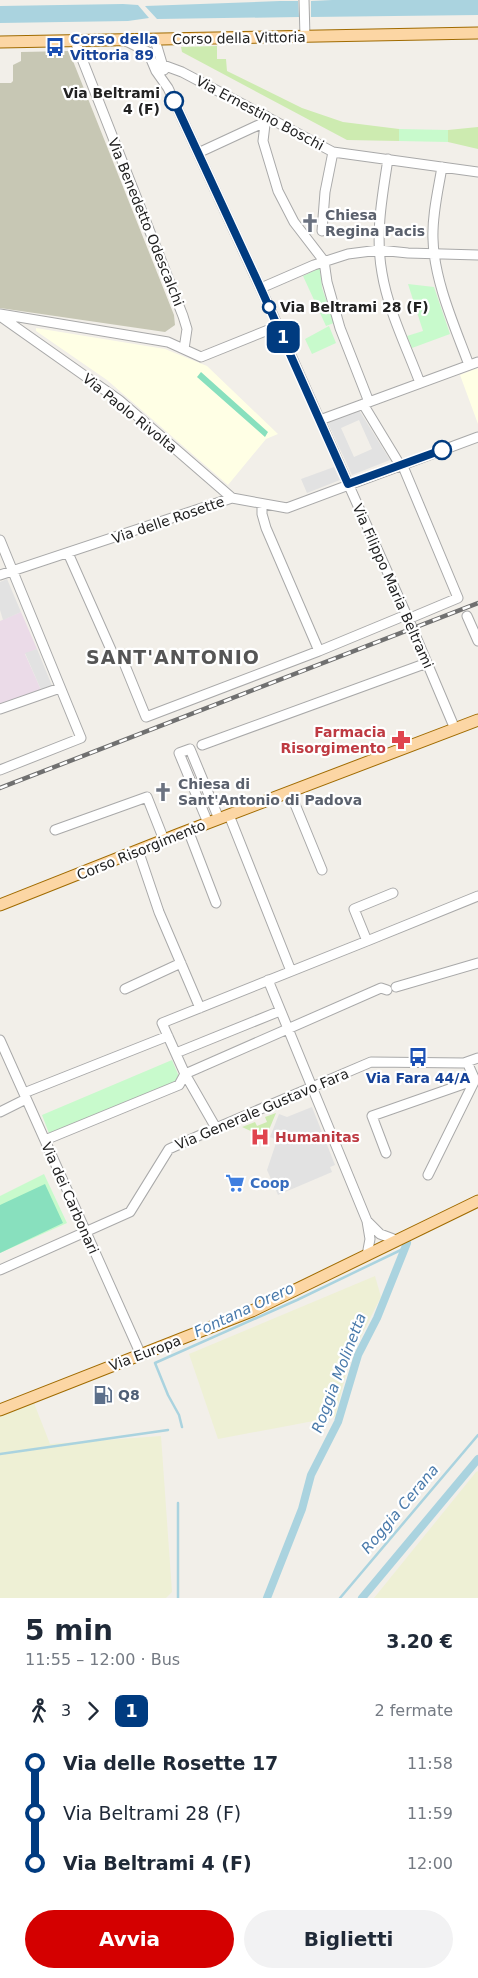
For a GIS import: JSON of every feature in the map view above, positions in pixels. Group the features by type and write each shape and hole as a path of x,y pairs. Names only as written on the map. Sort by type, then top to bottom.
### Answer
{"main road":[{"name":"Corso della Vittoria","path":"0,42 123,40 150,44 305,37 478,33"},
{"name":"Corso Risorgimento","path":"0,905 188,830 478,720"},
{"name":"Via Europa","path":"0,1410 252,1311 478,1201"}],"street":[{"path":"304,0 305,37"},
{"name":"Via Benedetto Odescalchi","path":"75,41 183,316 186,329 184,349"},
{"name":"Via Filippo Maria Beltrami","path":"150,44 163,65 168,88"},
{"name":"Via Filippo Maria Beltrami","path":"150,44 156,71 168,88 261,288 455,729"},
{"name":"Via Ernestino Boschi","path":"163,65 182,72 265,119 333,152 388,158 478,172"},
{"path":"198,153 265,119"},
{"path":"68,553 112,652 124,663 146,717 458,598 401,464 366,403 340,328 327,282 324,261 294,222 278,191 263,141 265,119"},
{"path":"322,231 325,192 333,152"},
{"path":"388,158 380,208 379,250 382,273 386,292 420,382"},
{"path":"442,166 434,211 436,269 469,366"},
{"path":"261,288 324,261 348,254 379,250 478,255"},
{"path":"0,315 168,342 201,357 278,326"},
{"name":"Via Paolo Rivolta","path":"0,315 119,400 232,498"},
{"path":"320,420 478,362"},
{"name":"Via delle Rosette","path":"0,575 232,498 287,508 401,464 478,437"},
{"path":"262,504 262,514 266,528 319,651"},
{"path":"0,540 81,738 0,770"},
{"path":"467,616 478,641"},
{"path":"202,745 427,662"},
{"path":"0,709 60,688"},
{"path":"208,823 179,753 190,749 224,817 291,972"},
{"path":"290,792 322,870"},
{"path":"55,830 147,797 164,840"},
{"path":"188,830 216,903"},
{"path":"138,850 159,912 200,1008"},
{"path":"367,941 354,909 393,893"},
{"path":"216,1128 185,1074 162,1023 478,896"},
{"path":"125,989 181,963"},
{"path":"396,987 478,963"},
{"path":"268,980 367,1221 370,1239 367,1255"},
{"path":"45,1140 179,1085 185,1074 287,1028 382,988 387,990"},
{"path":"176,1053 280,1011"},
{"path":"0,1112 25,1096 168,1036"},
{"name":"Via dei Carbonari","path":"0,1040 141,1355"},
{"name":"Via Generale Gustavo Fara","path":"0,1270 130,1212 169,1149 216,1128 371,1062 468,1062 478,1058"},
{"path":"428,1175 475,1080 468,1062"},
{"path":"386,1153 372,1116 475,1080"},
{"path":"367,1221 380,1234 396,1240"}],"shaded area":[{"path":"69,51 174,315 175,325 165,332 0,308 0,83 11,83 13,81 13,65 21,61 21,52"},
{"path":"36,328 165,349 207,366 278,434 266,439 228,485 107,380 36,331"},
{"path":"478,368 478,424 460,375"},
{"path":"359,410 390,460 352,475 327,421","holes":["359,420 372,449 354,457 341,428"]},
{"path":"334,467 340,480 307,493 301,479"},
{"path":"7,579 21,612 3,620 0,610 0,582"},
{"path":"21,612 37,649 25,654 42,692 0,707 0,621"},
{"path":"37,649 53,688 42,692 25,653"},
{"path":"312,1107 335,1165 330,1167 332,1172 278,1195 267,1170 277,1140 270,1137 279,1114 287,1117"},
{"path":"375,1276 381,1297 350,1358 335,1417 218,1439 189,1354"},
{"path":"34,1403 50,1444 161,1436 172,1592 166,1598 0,1598 0,1416"},
{"path":"478,1471 478,1598 374,1598 476,1472"}],"green space":[{"path":"217,46 217,59 226,59 227,71 302,108 343,122 399,129 399,141 347,140 182,52 181,47"},
{"path":"478,127 478,149 448,142 448,130"},
{"path":"399,129 448,130 448,142 399,141"},
{"path":"320,268 322,288 334,323 326,326 303,276"},
{"path":"408,284 434,287 450,334 412,348 407,336 423,331"},
{"path":"329,326 336,343 312,354 305,339"},
{"path":"201,372 268,432 265,437 197,377"},
{"path":"172,1060 180,1079 176,1083 50,1136 42,1115"},
{"path":"276,1113 266,1137 261,1130 255,1133 242,1127 255,1122 257,1126 267,1122 265,1117"},
{"path":"44,1174 67,1223 0,1253 0,1196"},
{"path":"45,1184 63,1223 0,1253 0,1205"}],"water":[{"path":"478,0 478,15 311,17 311,1"},
{"path":"298,1 299,17 157,19 145,6"},
{"path":"138,5 149,18 128,21 0,23 0,6"}],"waterway":[{"name":"Roggia Molinetta","path":"267,1598 302,1509 311,1475 338,1422 358,1355 377,1318 407,1243"},
{"name":"Fontana Orero","path":"182,1427 179,1415 168,1395 155,1363 297,1300 405,1248"},
{"path":"0,1454 168,1430"},
{"name":"Roggia Cerana","path":"340,1598 478,1435"},
{"path":"362,1598 478,1459"},
{"name":"Fontana Orero","path":"178,1503 178,1598"}],"railway":[{"path":"0,788 478,603"}],"bus line":[{"name":"1","path":"174,101 348,484 442,450"}],"place":[{"name":"Corso della Vittoria 89","path":"55,47"},
{"name":"Via Beltrami 4 (F)","path":"174,101"},
{"name":"Chiesa Regina Pacis","path":"310,223"},
{"name":"Via Beltrami 28 (F)","path":"269,307"},
{"name":"Farmacia Risorgimento","path":"401,740"},
{"name":"Chiesa di Sant'Antonio di Padova","path":"163,792"},
{"name":"Via Fara 44/A","path":"418,1057"},
{"name":"Humanitas","path":"260,1137"},
{"name":"Coop","path":"235,1183"},
{"name":"Q8","path":"103,1395"}],"district":[{"name":"SANT'ANTONIO","path":"173,657"}]}
